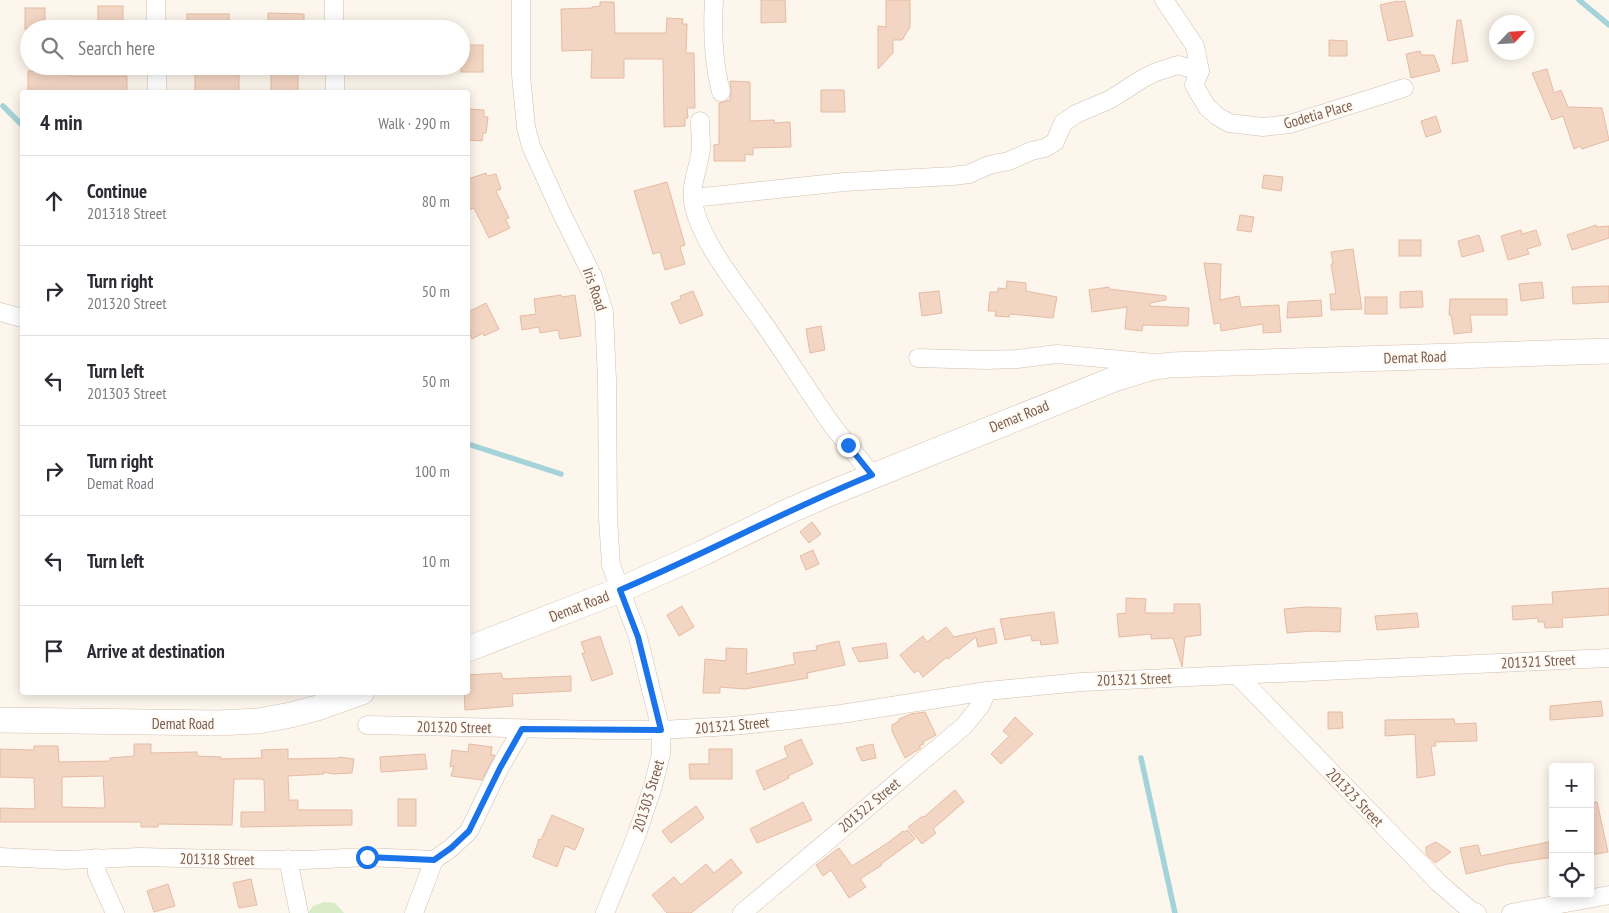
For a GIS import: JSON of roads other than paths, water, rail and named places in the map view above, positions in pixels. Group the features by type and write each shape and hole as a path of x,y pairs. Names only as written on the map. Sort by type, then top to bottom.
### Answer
{"street":[{"path":"156,0 156,20"},
{"path":"334,0 334,20"},
{"name":"Iris Road","path":"521,0 521,75 526,128 531,146 593,277 604,312 608,380 609,540 612,565 620,590"},
{"path":"714,0 714,55 721,92"},
{"name":"Godetia Place","path":"1164,0 1194,46 1200,71 1194,85 1207,107 1229,123 1263,127 1290,124 1404,88"},
{"path":"693,198 844,182 969,174 989,165 1009,161 1053,144 1061,126 1076,114 1111,99 1156,72 1178,65 1200,71"},
{"path":"157,75 157,90"},
{"path":"335,75 335,90"},
{"path":"700,121 701,148 693,184 693,198 697,216 714,250 819,406 872,475"},
{"path":"0,312 20,317"},
{"name":"Demat Road","path":"470,648 620,590 703,553 789,511 872,475 1116,378 1150,368 1170,365 1609,351"},
{"path":"918,358 985,360 1016,359 1057,354 1170,365"},
{"name":"201303 Street","path":"605,913 637,834 661,754 661,730 638,637 620,590"},
{"name":"201321 Street","path":"661,730 732,726 841,714 987,691 1082,682 1609,658"},
{"name":"201323 Street","path":"1237,675 1439,883 1470,910 1477,913"},
{"name":"201322 Street","path":"742,913 964,726 982,705 987,691"},
{"name":"Demat Road","path":"0,720 220,723 258,721 317,708 354,695"},
{"name":"201320 Street","path":"366,725 661,730"},
{"path":"414,913 434,860 451,848 469,831 500,768 522,729"},
{"name":"201318 Street","path":"0,857 65,860 140,857 288,860 367,857 434,860"},
{"path":"96,858 98,873 115,913"},
{"path":"288,860 299,913"},
{"path":"1511,913 1609,895"}],"waterway":[{"path":"1579,0 1609,25"},
{"path":"3,106 20,123"},
{"path":"470,445 561,474"},
{"path":"1141,758 1175,913"}]}
